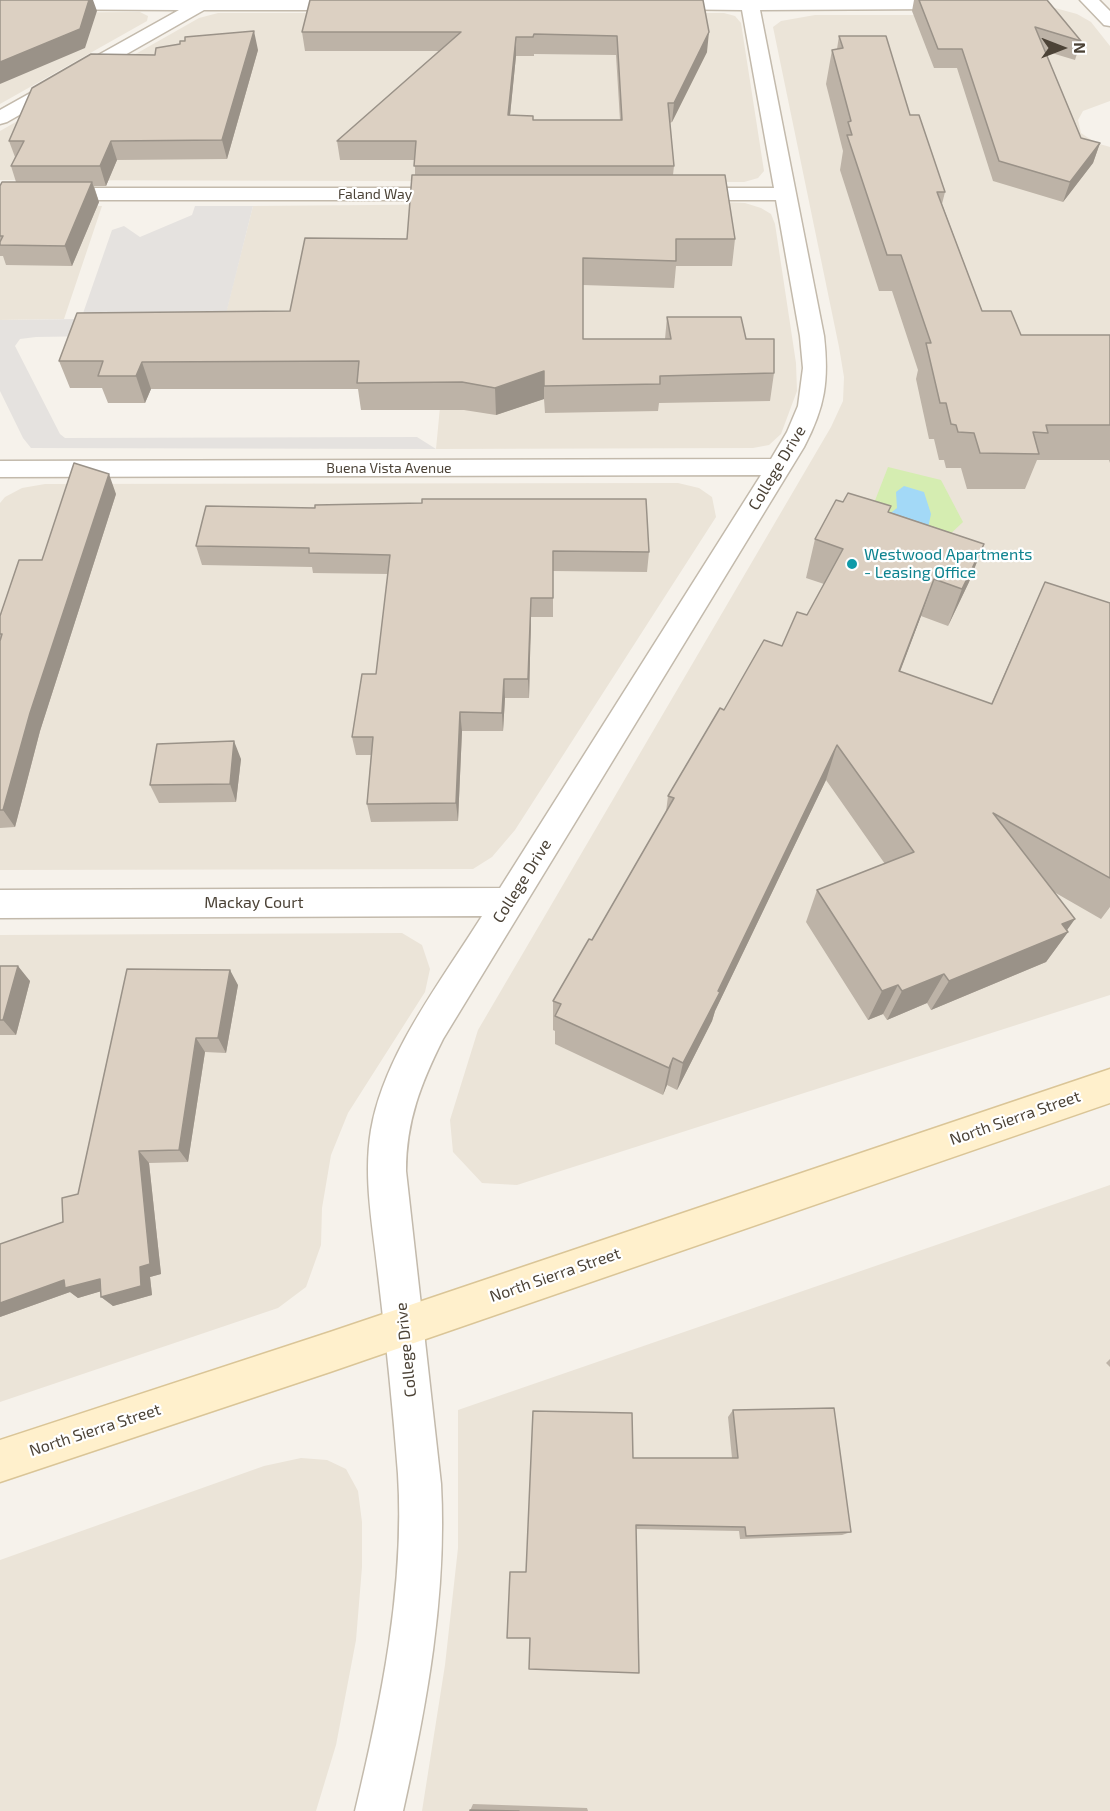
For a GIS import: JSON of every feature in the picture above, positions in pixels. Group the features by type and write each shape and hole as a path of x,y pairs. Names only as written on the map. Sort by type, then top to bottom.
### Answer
{"main road":[{"name":"North Sierra Street","path":"0,1461 1110,1086"}],"street":[{"path":"646,5 945,4 1010,0"},
{"path":"1089,0 1110,21"},
{"path":"0,4 205,2 370,5"},
{"path":"0,118 205,2"},
{"name":"College Drive","path":"379,1811 397,1738 417,1589 420,1494 405,1326 389,1206 388,1159 393,1112 409,1070 431,1028 778,467 806,420 814,395 816,366 750,3"},
{"name":"Faland Way","path":"0,194 477,194"},
{"path":"667,194 785,194"},
{"name":"Buena Vista Avenue","path":"0,469 778,467"},
{"name":"Mackay Court","path":"0,904 509,902"}],"shaded area":[{"path":"1038,7 1055,8 1077,14 1091,22 1110,46 1110,101 1083,111 1078,120 1081,133 1096,143 1110,147 1110,995 517,1185 482,1183 453,1152 450,1120 478,1030 831,427 843,401 844,377 839,347 773,27 781,21 815,15 958,15"},
{"path":"140,12 148,16 147,21 0,104 0,13"},
{"path":"218,13 724,13 735,16 741,23 764,171 758,178 744,182 0,180 0,131 199,18"},
{"path":"745,203 761,208 771,214 775,224 796,363 797,391 781,434 769,445 753,448 436,449 449,313 225,316 253,206"},
{"path":"0,206 102,206 64,319 0,320"},
{"path":"195,206 253,206 221,334 20,339 15,346 60,434 65,438 417,437 436,449 31,448 23,438 0,391 0,320 81,319 112,230 124,226 140,237 192,215"},
{"path":"678,483 699,488 712,497 716,517 515,830 492,857 473,869 0,870 0,503 5,497 22,488 45,484"},
{"path":"402,933 422,945 430,969 425,992 348,1113 331,1155 322,1208 321,1245 306,1287 278,1308 0,1402 0,935"},
{"path":"1110,1185 1110,1811 422,1811 445,1665 458,1548 458,1410"},
{"path":"301,1458 327,1460 346,1469 358,1491 362,1522 362,1567 356,1640 336,1745 316,1811 0,1811 0,1560 264,1466"}],"green space":[{"path":"888,467 941,480 963,522 929,554 862,534"}],"water":[{"path":"904,486 924,492 931,514 928,528 888,515 897,508 896,492"}],"building":[{"path":"0,0 89,0 80,29 0,62"},
{"path":"310,0 703,0 709,32 674,103 668,103 674,166 414,166 416,141 337,141 461,32 302,32","holes":["534,34 617,36 622,120 533,120 533,116 508,115 516,37 533,37"]},
{"path":"919,0 1047,0 1081,41 1035,27 1081,138 1100,143 1070,182 999,161 962,49 938,49"},
{"path":"254,31 222,140 111,141 100,166 11,166 24,141 9,141 32,88 91,54 155,55 156,48 180,44 180,41 185,41 185,37"},
{"path":"839,36 886,36 910,115 919,115 945,192 937,192 982,311 1011,311 1021,335 1110,335 1110,425 1046,425 1048,433 1033,432 1039,454 980,453 974,433 958,432 956,425 951,424 946,403 940,403 926,343 931,343 901,255 887,255 847,135 852,135 848,122 851,121 832,50 843,48"},
{"path":"412,175 725,175 735,239 676,239 676,261 583,258 583,339 671,339 667,317 741,317 746,339 774,339 774,373 660,376 660,384 544,386 544,371 495,388 462,382 357,383 359,361 142,362 136,376 98,376 103,361 59,361 77,313 290,311 305,238 407,239"},
{"path":"2,182 92,182 65,246 0,245 3,236 0,236 0,186"},
{"path":"74,463 109,474 30,713 3,810 0,810 0,641 2,634 0,634 0,616 19,560 42,560"},
{"path":"848,493 891,506 888,512 984,544 962,589 934,579 899,671 992,704 1045,582 1110,603 1110,878 993,813 1075,919 1062,924 1068,932 949,981 944,974 902,991 898,985 882,991 817,890 914,852 837,745 718,991 720,992 683,1063 673,1058 669,1068 555,1016 561,1004 553,1001 589,939 592,940 674,798 668,796 720,708 724,710 764,640 782,646 797,612 807,615 843,549 815,539 836,500 843,502"},
{"path":"422,499 646,499 649,552 553,551 553,598 531,598 528,679 504,679 502,713 460,712 456,803 367,804 373,737 352,737 362,674 376,674 390,555 309,553 309,548 196,546 206,506 315,508 315,505 422,503"},
{"path":"234,741 230,784 150,785 157,744"},
{"path":"0,966 18,966 3,1020 0,1020"},
{"path":"127,969 230,970 218,1038 196,1038 179,1150 139,1151 150,1264 140,1267 141,1286 101,1297 100,1279 65,1288 64,1280 0,1303 0,1244 63,1222 62,1198 78,1194"},
{"path":"834,1408 851,1532 746,1536 745,1527 636,1525 639,1673 529,1669 530,1638 507,1638 510,1572 526,1572 533,1411 632,1413 633,1458 738,1458 733,1410"},
{"path":"470,1810 519,1811 470,1811"}],"place":[{"name":"Westwood Apartments - Leasing Office","path":"852,564"}]}
